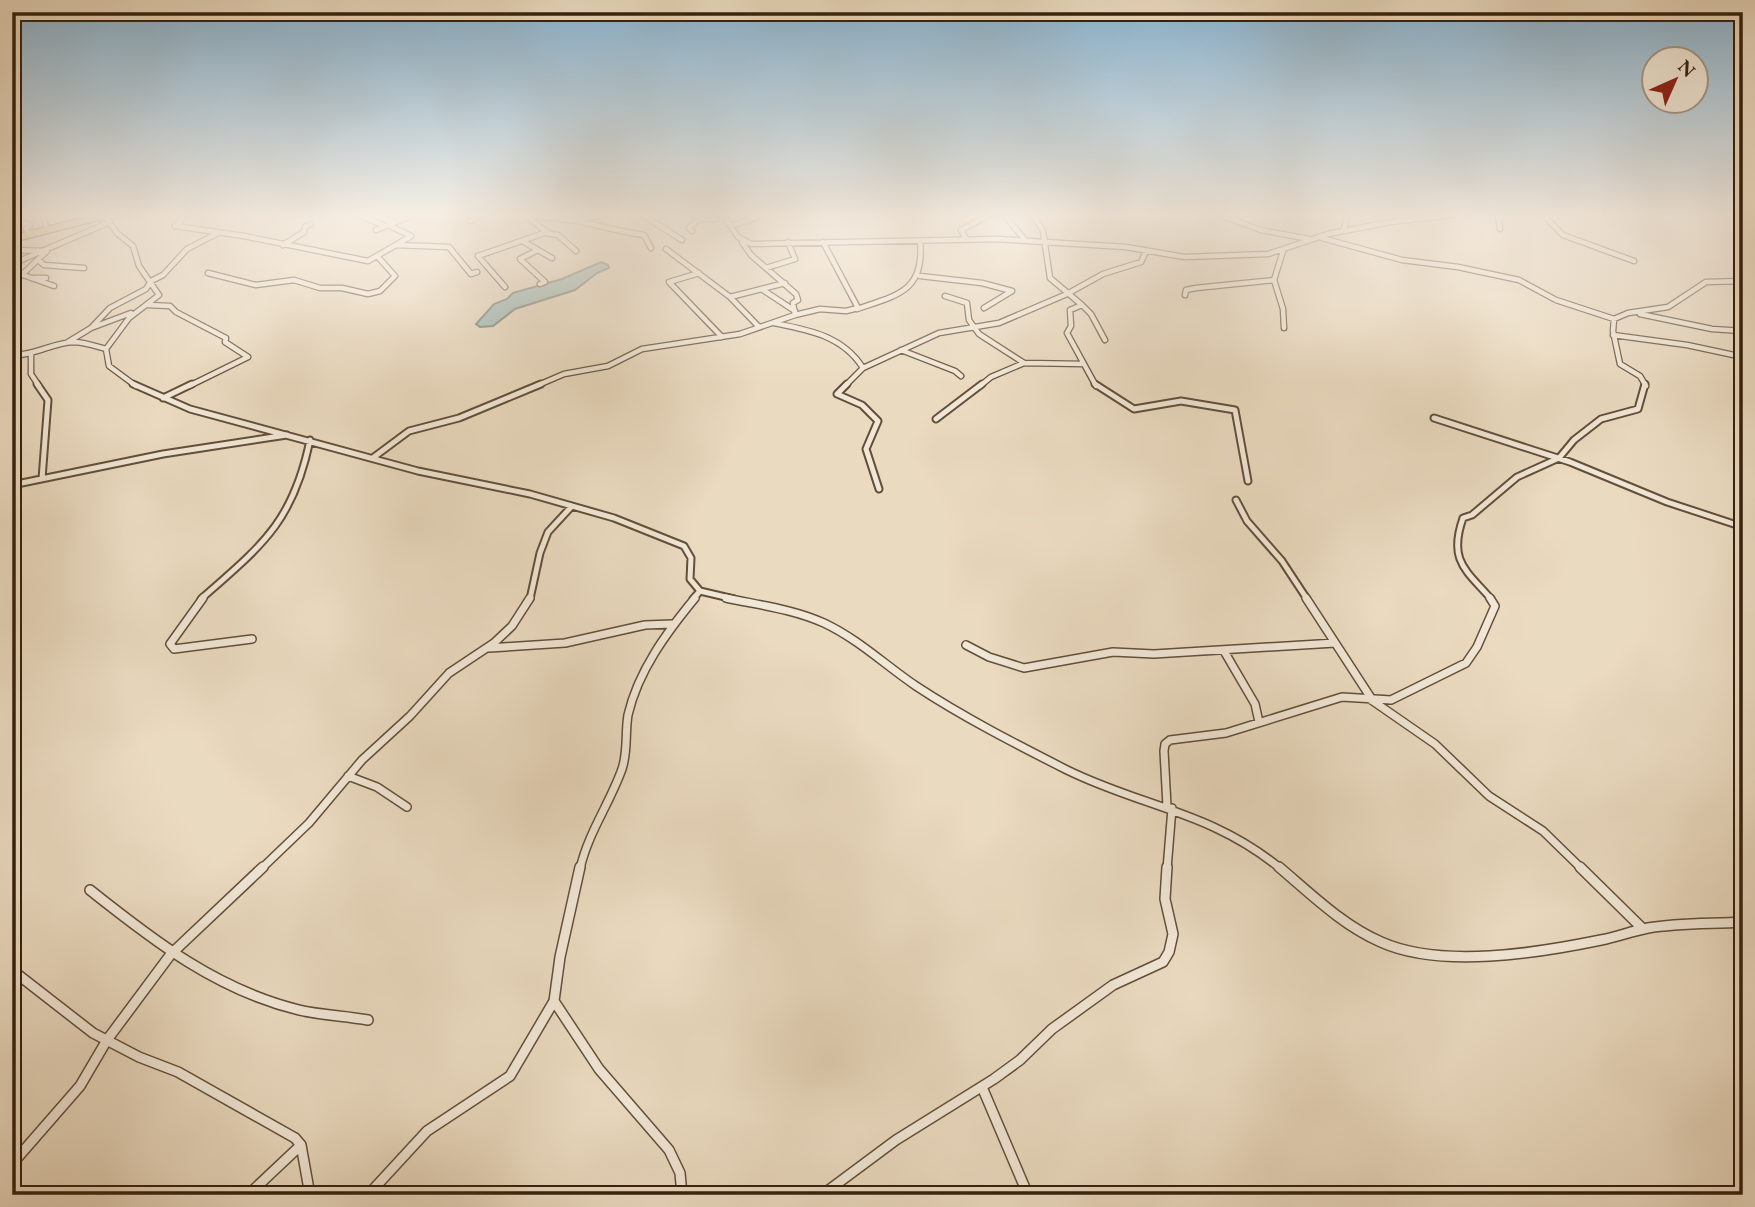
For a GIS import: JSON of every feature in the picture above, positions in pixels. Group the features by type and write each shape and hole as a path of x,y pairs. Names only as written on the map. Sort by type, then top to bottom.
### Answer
{"street":[{"path":"12,284 27,271"},
{"path":"143,271 167,305 226,338 225,342 248,356 163,398"},
{"path":"12,355 31,355 68,343 92,327 110,308 146,289 151,281 167,271"},
{"path":"208,273 256,285 294,280 320,288 342,288 372,294 380,291 394,276 390,271"},
{"path":"466,271 471,274 477,272"},
{"path":"491,271 505,287"},
{"path":"533,271 545,282 540,284"},
{"path":"770,271 785,283 798,299 793,303 795,313"},
{"path":"838,271 857,309"},
{"path":"374,457 391,442 410,431 463,417 564,374 608,366 642,349 693,339 722,337 795,313 820,309 857,309 905,291 920,276 920,271"},
{"path":"1051,271 1050,278 1091,314 1105,340"},
{"path":"879,489 866,449 878,421 862,405 837,394 851,383 863,368 939,333 999,323 1111,271"},
{"path":"1279,271 1274,280 1283,309 1284,328"},
{"path":"1480,271 1519,280 1556,300 1614,319 1631,312 1668,307 1709,282 1743,281"},
{"path":"722,337 669,282 699,273 730,297 759,327"},
{"path":"23,275 54,286"},
{"path":"920,276 982,283 1012,291 984,308"},
{"path":"32,279 46,278"},
{"path":"1185,295 1186,290 1196,288 1274,280"},
{"path":"730,297 785,283"},
{"path":"763,290 795,313"},
{"path":"945,296 967,303 972,326 981,336 1024,363"},
{"path":"92,327 142,308 159,297"},
{"path":"148,305 167,305"},
{"path":"1082,305 1070,310 1071,326 1067,333 1099,389 1134,409 1181,401 1236,410 1241,437 1239,453 1248,481"},
{"path":"142,308 125,323 106,349 107,361 116,372 163,398 195,411 418,471 485,483 572,506 614,518 684,546 691,558 690,579 700,591 821,622 866,648 920,688 1067,770 1170,807 1236,836 1258,850 1337,916 1374,938 1408,951 1495,954 1591,942 1643,929 1743,922"},
{"path":"1631,312 1712,328 1743,331"},
{"path":"822,1195 921,1123 982,1087 1020,1060 1052,1029 1113,985 1154,969 1168,956 1173,928 1165,891 1170,807 1164,751 1167,742 1226,733 1342,697 1356,695 1391,700 1462,666 1472,655 1495,606 1469,579 1457,561 1456,542 1460,524 1463,518 1472,514 1517,477 1559,458 1574,440 1601,419 1634,411 1639,407 1646,386 1640,376 1621,365 1613,335 1614,319"},
{"path":"772,322 836,341 856,355 863,368"},
{"path":"1613,335 1687,345 1743,357"},
{"path":"68,343 106,349"},
{"path":"901,350 929,363 955,370 961,376"},
{"path":"31,355 31,374 48,400 42,479"},
{"path":"936,419 991,377 1024,363 1084,364"},
{"path":"1434,418 1559,458 1657,498 1743,527"},
{"path":"12,485 156,455 289,435"},
{"path":"252,639 183,649 174,649 170,644 197,603 262,545 285,514 306,462 310,440"},
{"path":"1236,500 1247,521 1282,561 1370,698 1436,744 1489,796 1543,831 1643,929"},
{"path":"12,1164 66,1104 107,1040 171,954 309,823 370,751 410,716 449,673 505,634 526,607 545,538 553,525 572,506"},
{"path":"368,1195 399,1158 427,1131 510,1076 554,1001 560,957 585,846 623,767 628,716 634,695 656,648 700,591"},
{"path":"484,649 523,643 566,643 602,634 672,624"},
{"path":"966,645 989,657 1024,668 1113,652 1154,654 1335,643"},
{"path":"1224,651 1255,704 1259,722"},
{"path":"348,776 377,787 407,807"},
{"path":"90,890 171,954 219,983 299,1010 368,1020"},
{"path":"12,970 107,1040 178,1072 295,1138 301,1145 310,1195"},
{"path":"554,1001 599,1069 669,1150 680,1173 682,1195"},
{"path":"982,1087 1028,1195"},
{"path":"248,1195 301,1145"}],"water":[{"path":"580,271 601,271 575,290 515,309 493,326 480,327 476,324 494,304 507,299 513,293"}]}
